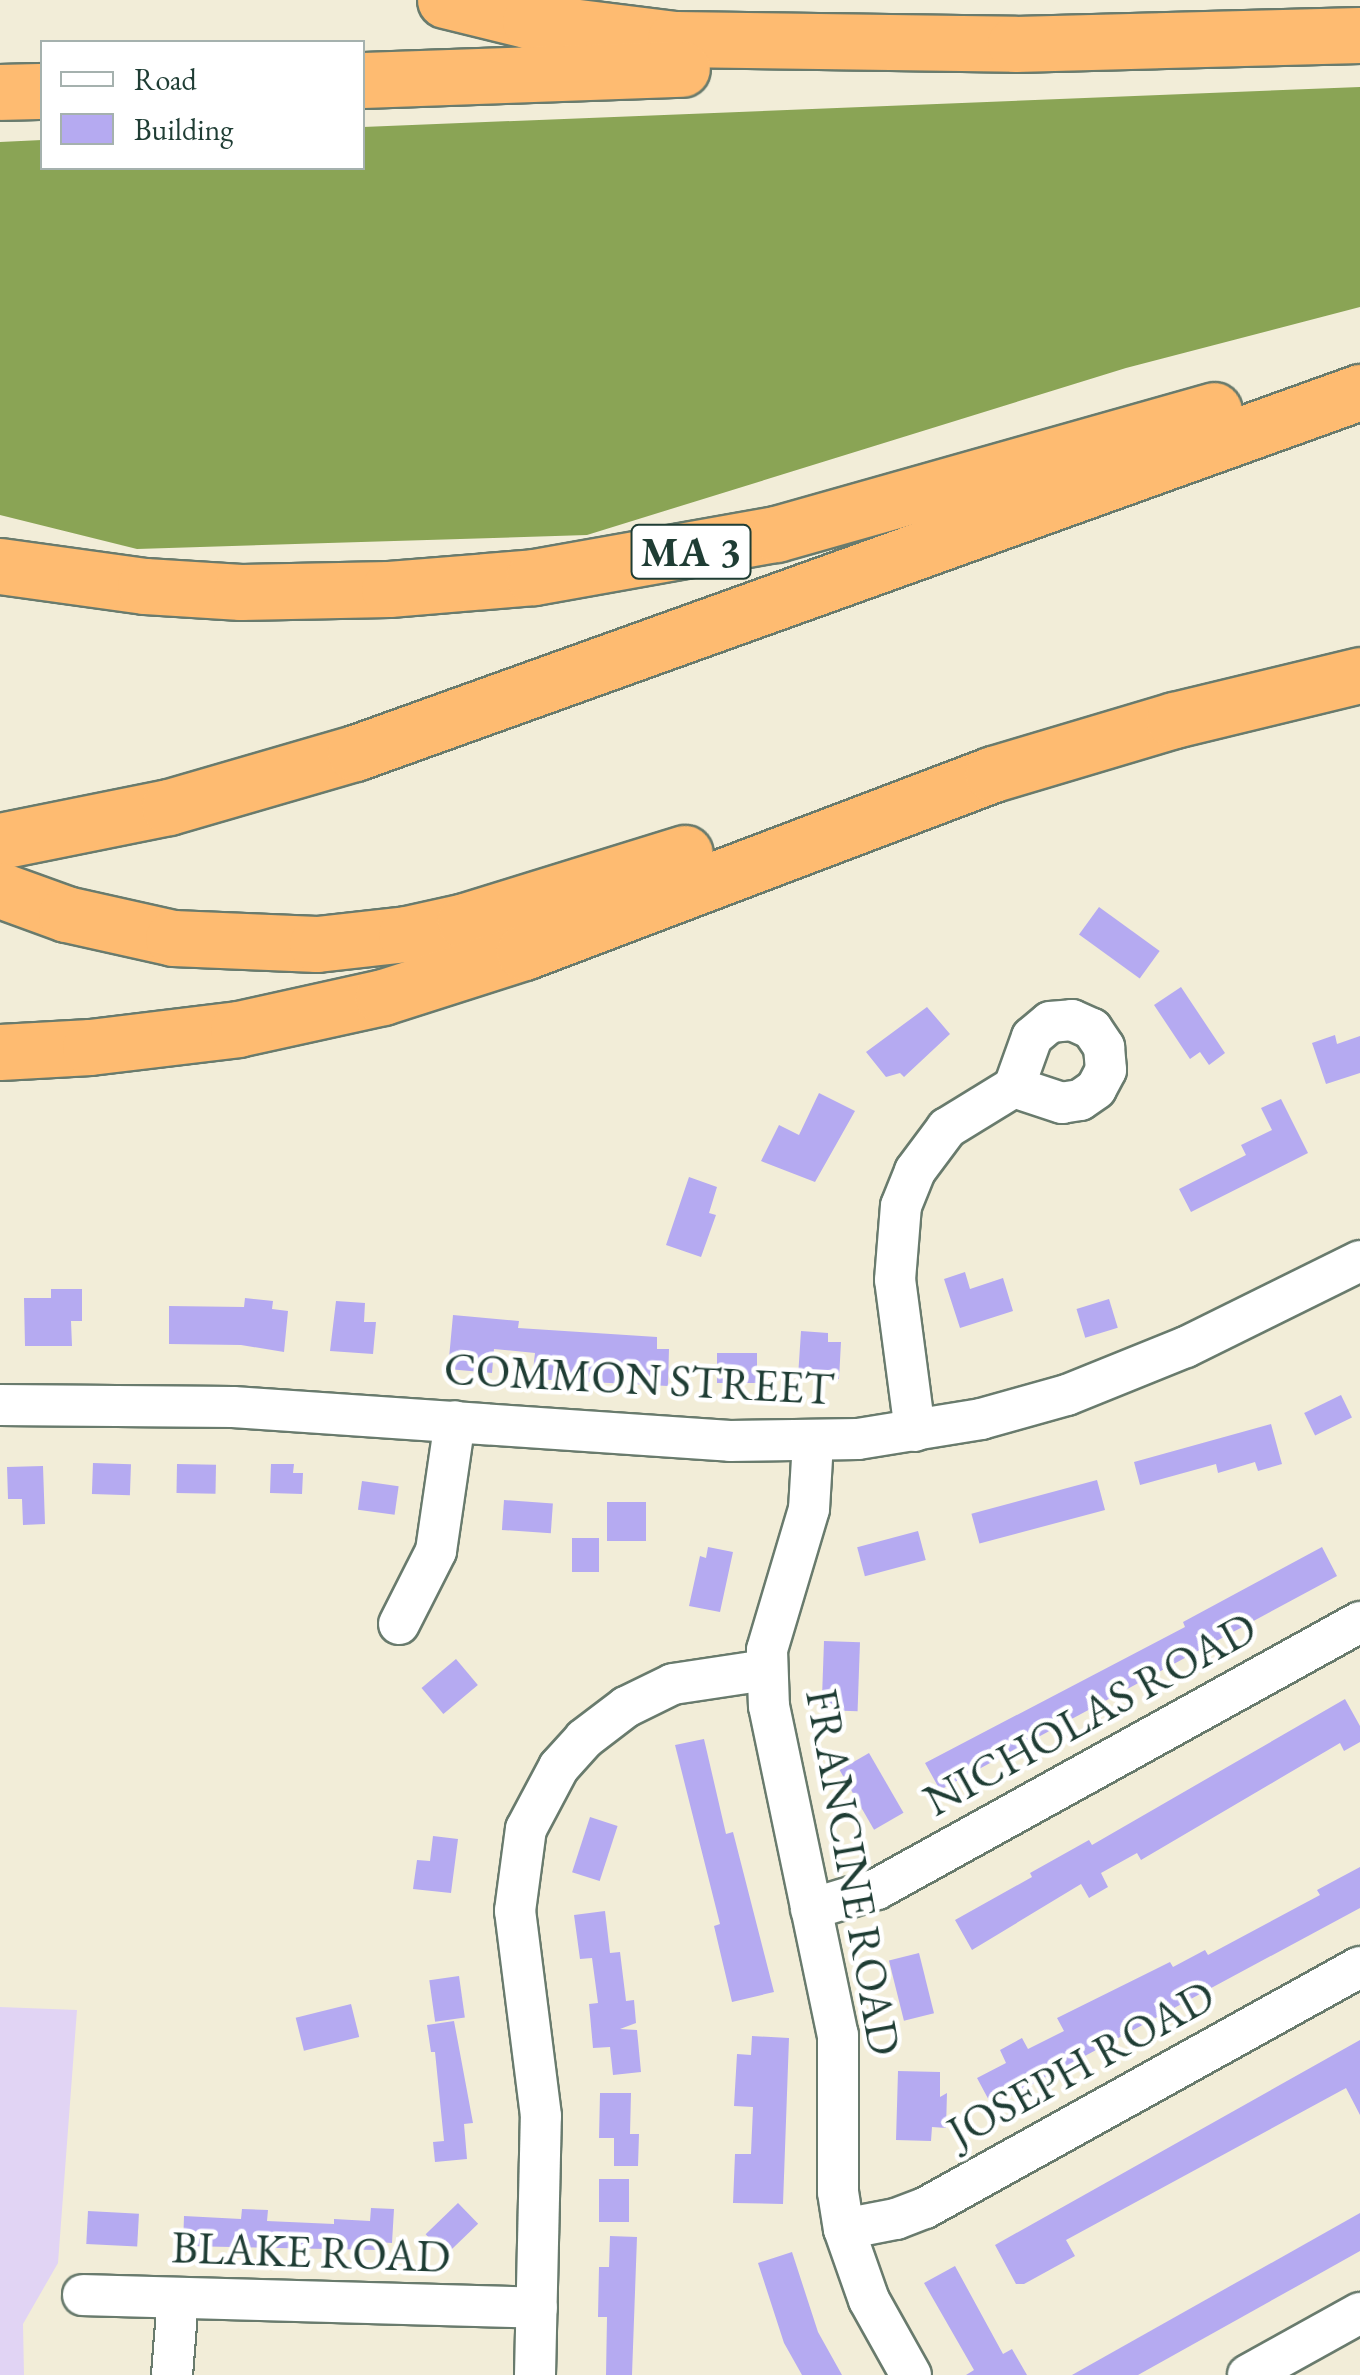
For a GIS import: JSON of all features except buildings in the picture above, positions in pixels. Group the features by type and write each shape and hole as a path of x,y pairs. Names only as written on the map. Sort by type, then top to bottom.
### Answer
{"highway":[{"path":"445,0 530,21 626,35 868,44 1360,35"},
{"path":"365,80 687,69 868,44"},
{"path":"0,92 40,91"},
{"name":"MA 3","path":"0,566 144,586 290,592 438,587 616,565 854,515 1360,367"},
{"path":"0,841 169,807 355,754 1360,392"},
{"path":"21,898 118,927 203,942 318,944 406,934 496,913 767,828 1360,675"},
{"path":"0,1052 90,1048 238,1029 382,997 524,952 1036,760"}],"street":[{"path":"915,1431 894,1260 901,1206 915,1171 948,1128 1014,1087"},
{"name":"COMMON STREET","path":"0,1405 200,1405 730,1442 812,1442 915,1431 998,1414 1090,1386 1200,1340 1360,1261"},
{"path":"399,1624 436,1551 449,1487 456,1421"},
{"name":"FRANCINE ROAD","path":"812,1442 809,1509 770,1633 766,1670 772,1725 840,2054 838,2192 844,2229 869,2300 911,2375"},
{"name":"NICHOLAS ROAD","path":"811,1909 878,1890 1360,1622"},
{"path":"535,2375 540,2095 515,1911 526,1828 559,1767 584,1739 626,1707 674,1684 766,1670"},
{"name":"JOSEPH ROAD","path":"844,2229 896,2219 925,2208 1360,1967"},
{"name":"BLAKE ROAD","path":"83,2296 537,2308"},
{"path":"172,2375 178,2299"},
{"path":"1248,2375 1360,2312"}],"shaded area":[{"path":"0,2007 77,2010 58,2263 23,2324 24,2375 0,2375"}],"green space":[{"path":"1360,87 1360,307 1126,368 587,535 137,549 0,515 0,142 40,140 40,170 365,170 365,127"}]}
